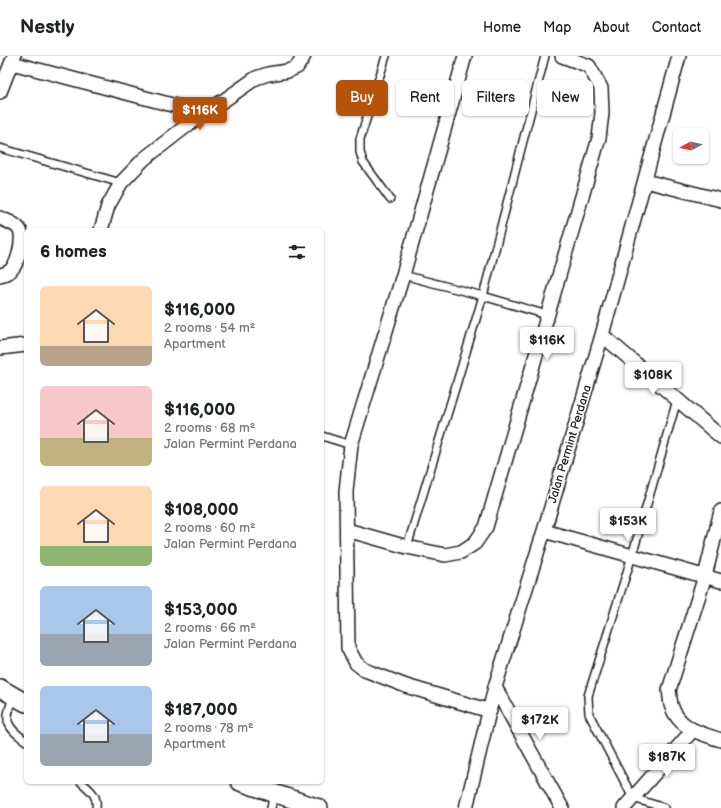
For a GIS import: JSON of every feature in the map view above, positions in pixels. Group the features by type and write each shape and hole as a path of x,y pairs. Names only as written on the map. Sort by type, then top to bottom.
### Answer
{"street":[{"path":"465,56 403,274 351,445 346,491 348,648 356,663 365,670 406,686 490,711"},
{"path":"347,530 406,547 445,555 461,552 475,543 486,527 599,138 602,113 601,88 589,66 562,56"},
{"name":"Jalan Permint Perdana","path":"466,808 495,687 544,531 602,335 679,56"},
{"path":"102,228 108,206 121,183 144,159 203,113 256,78 268,74 288,71 297,67 301,57"},
{"path":"0,92 13,59 203,113"},
{"path":"645,180 721,200"},
{"path":"0,218 20,229 22,236 17,263 12,270 0,275"},
{"path":"602,335 721,437"},
{"path":"0,348 24,345"},
{"path":"721,511 705,576 669,690 672,706 679,720 692,731 721,740"},
{"path":"544,531 721,581"},
{"path":"495,687 562,808"},
{"path":"624,808 692,731"},
{"path":"243,784 273,801 319,808"}],"lane":[{"path":"386,56 360,139 360,152 363,162 390,198"},
{"path":"406,547 483,296 545,56"},
{"path":"0,148 121,183"},
{"path":"403,274 547,315"},
{"path":"665,808 633,798 589,714 588,696 632,556 677,400"},
{"path":"324,437 351,445"},
{"path":"13,696 8,713 8,723 15,733 24,740"},
{"path":"84,784 94,794 97,803 96,808"}]}
